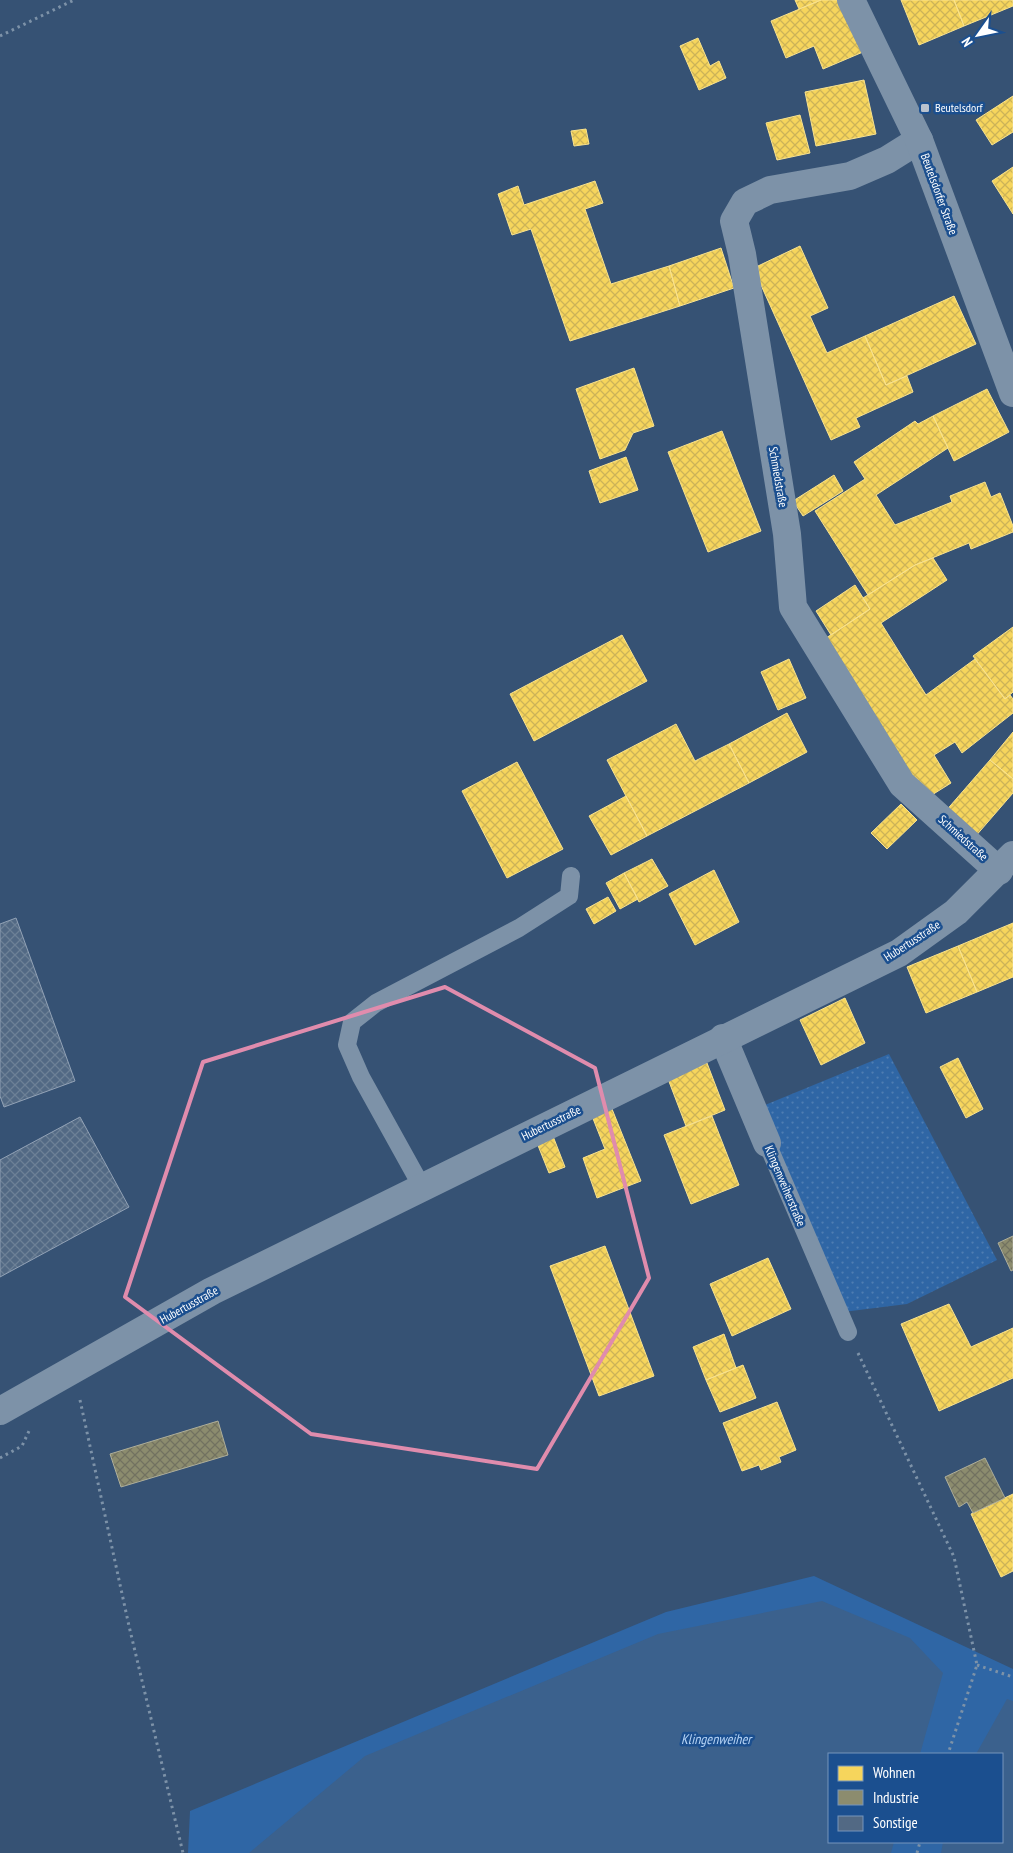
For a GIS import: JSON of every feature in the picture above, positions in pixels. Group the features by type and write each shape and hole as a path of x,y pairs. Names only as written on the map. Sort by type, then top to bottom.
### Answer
{"street":[{"name":"Beutelsdorfer Straße","path":"851,0 919,140 1013,393"},
{"name":"Schmiedstraße","path":"919,140 888,160 850,176 770,190 745,202 734,221 742,254 787,534 793,607 902,784 1008,869"},
{"name":"Hubertusstraße","path":"0,1411 74,1371 212,1291 899,953 956,912 1008,869"},
{"name":"Klingenweiherstraße","path":"723,1038 767,1143"}],"lane":[{"path":"422,1187 361,1077 347,1045 352,1022 376,1003 519,928 569,896 571,876"},
{"name":"Klingenweiherstraße","path":"767,1143 848,1332"}],"path":[{"path":"0,36 74,0"},
{"path":"848,1332 954,1558 977,1665 948,1753"},
{"path":"74,1371 129,1626 183,1853"},
{"path":"977,1665 1013,1677"}],"highlighted area":[{"path":"445,987 595,1068 649,1278 537,1469 311,1434 125,1297 203,1062"}],"shaded area":[{"path":"889,1054 997,1260 907,1304 843,1312 758,1108"},
{"name":"Klingenweiher","path":"814,1576 1013,1669 1013,1853 188,1853 190,1811 666,1612"}],"water":[{"name":"Klingenweiher","path":"822,1601 910,1638 943,1673 920,1753 828,1753 828,1843 894,1843 891,1853 249,1853 365,1756 658,1634"},
{"path":"1007,1699 1013,1701 1013,1853 941,1853 943,1843 1003,1843 1003,1753 977,1753"}],"building: Wohnen":[{"path":"795,0 821,0 799,9"},
{"path":"821,0 841,0 863,52 823,69 814,46 786,58 771,21"},
{"path":"901,0 954,0 964,26 919,45"},
{"path":"954,0 1013,0 1013,6 964,26"},
{"path":"698,38 710,66 719,61 726,78 699,90 680,46"},
{"path":"864,80 876,134 816,146 805,92"},
{"path":"1013,96 1013,132 992,145 976,120"},
{"path":"800,115 810,153 777,160 766,123"},
{"path":"586,129 589,144 574,146 571,131"},
{"path":"1013,167 1013,214 992,181"},
{"path":"595,181 603,203 585,209 611,284 669,266 680,306 570,341 531,229 512,235 498,194 518,186 524,205"},
{"path":"800,246 828,308 810,316 827,353 865,336 886,385 907,376 913,392 856,418 860,427 831,440 760,283 758,266"},
{"path":"721,248 734,288 680,306 669,266"},
{"path":"954,296 976,344 886,385 865,336"},
{"path":"634,368 654,426 633,433 625,450 600,459 576,389"},
{"path":"987,389 1009,432 954,461 933,416"},
{"path":"933,416 948,448 876,495 895,525 952,502 950,496 985,482 991,497 1000,493 1013,526 1013,532 971,549 969,543 915,565 868,595 815,511 865,479 854,462 915,421 918,424"},
{"path":"722,431 761,531 708,552 668,452"},
{"path":"626,457 638,490 600,503 589,471"},
{"path":"834,475 843,491 803,516 793,501"},
{"path":"933,558 947,580 881,623 926,695 975,659 1005,699 1010,695 1013,699 1013,713 962,753 955,742 934,755 951,783 927,798 820,642 870,609 863,598 915,565"},
{"path":"855,585 870,609 831,635 816,611"},
{"path":"1013,627 1013,692 1005,699 973,656"},
{"path":"622,635 647,681 534,741 510,694"},
{"path":"789,659 806,698 778,710 761,672"},
{"path":"787,713 807,752 749,783 729,744"},
{"path":"676,724 695,761 729,744 749,783 647,836 607,760"},
{"path":"1013,732 1013,779 990,760"},
{"path":"990,760 1013,779 1013,793 974,838 944,813"},
{"path":"517,762 563,849 507,878 462,791"},
{"path":"626,796 647,836 611,855 589,816"},
{"path":"901,804 917,820 887,849 871,833"},
{"path":"652,859 668,886 639,902 624,873"},
{"path":"714,870 739,922 695,945 669,894"},
{"path":"624,873 638,899 620,909 606,883"},
{"path":"608,897 616,911 594,924 586,909"},
{"path":"1013,923 1013,977 977,992 958,946"},
{"path":"958,946 977,992 926,1013 907,967"},
{"path":"845,998 865,1043 821,1065 800,1020"},
{"path":"958,1058 983,1109 966,1118 940,1067"},
{"path":"707,1063 725,1110 686,1126 668,1079"},
{"path":"610,1104 641,1181 597,1198 583,1158 605,1149 590,1111"},
{"path":"712,1116 739,1185 691,1204 664,1135"},
{"path":"551,1131 565,1167 549,1173 535,1138"},
{"path":"605,1246 654,1376 599,1396 550,1266"},
{"path":"768,1258 791,1309 732,1336 710,1284"},
{"path":"949,1304 971,1347 1013,1328 1013,1378 939,1411 901,1324"},
{"path":"724,1334 736,1368 706,1380 693,1347"},
{"path":"743,1365 756,1398 720,1412 706,1380"},
{"path":"777,1402 796,1450 779,1457 781,1462 761,1470 759,1465 742,1471 723,1423"},
{"path":"1013,1494 1013,1571 1001,1577 971,1514"}],"building: Industrie":[{"path":"1013,1236 1013,1270 1011,1271 998,1243"},
{"path":"218,1421 228,1455 121,1487 110,1454"},
{"path":"985,1458 1005,1498 973,1513 967,1502 959,1507 945,1477"}],"building: Sonstige":[{"path":"16,918 75,1081 4,1107 0,1096 0,924"},
{"path":"80,1117 129,1207 0,1277 0,1160"}],"place":[{"name":"Beutelsdorf","path":"925,108"}]}
